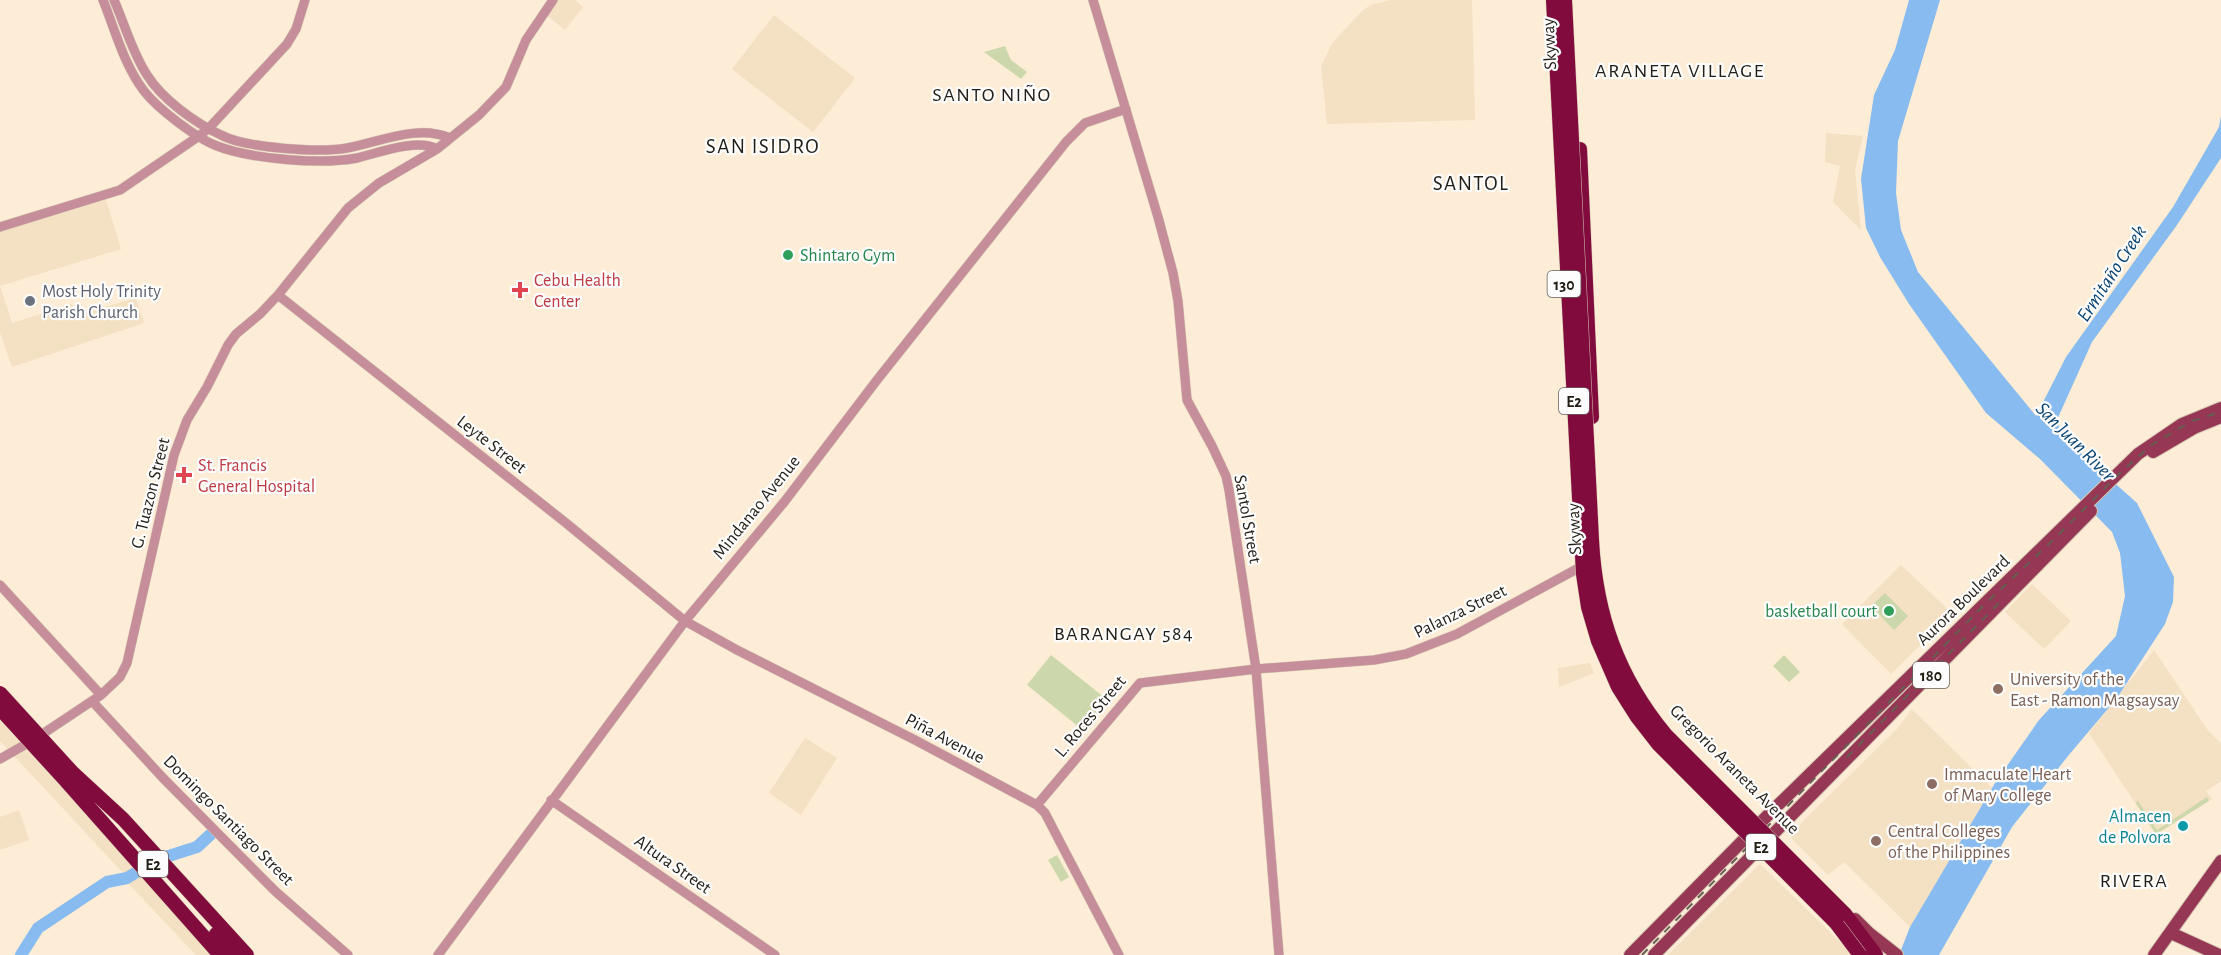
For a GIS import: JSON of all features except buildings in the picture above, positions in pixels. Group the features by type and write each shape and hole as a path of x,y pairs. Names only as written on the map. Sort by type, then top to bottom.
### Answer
{"highway":[{"name":"Skyway","path":"1552,0 1581,543 1588,607 1598,641 1618,687 1658,744 1836,923 1860,955"},
{"name":"Skyway","path":"1567,0 1566,20 1594,570 1600,603 1610,636 1627,680 1644,709 1666,735 1845,914 1876,955"},
{"path":"1566,20 1580,149 1592,395 1592,469"},
{"path":"1583,306 1586,259"},
{"name":"E2","path":"0,693 220,955"},
{"name":"E2","path":"0,708 69,777 234,955"},
{"path":"0,718 69,777 123,819 247,955"}],"main road":[{"name":"130","path":"1552,0 1577,569 1583,609 1614,691 1633,721 1655,747 1745,838 1758,856"},
{"name":"Gregorio Araneta Avenue","path":"1567,0 1597,557 1603,602 1630,677 1648,705 1669,731 1869,933 1894,953"},
{"name":"Aurora Boulevard","path":"1745,838 2025,572 2144,449 2171,430 2221,408"},
{"name":"Aurora Boulevard","path":"2123,473 2175,437 2221,417"},
{"name":"Aurora Boulevard","path":"1758,856 1769,841 1775,839 2025,572"},
{"path":"1683,775 1698,760"},
{"name":"180","path":"1630,955 1745,838"},
{"path":"1654,955 1758,856 1838,933 1870,955"},
{"path":"2154,955 2221,861"},
{"path":"2171,933 2219,955"}],"street":[{"path":"103,0 131,69 143,90 164,111 216,146 284,159 327,160 354,158 410,146 425,145 437,149"},
{"path":"114,0 132,47 149,78 190,117 222,136 241,141 308,149 344,148 414,133 432,133 450,138"},
{"path":"0,227 120,190 199,136 286,44 296,29 305,0"},
{"name":"G. Tuazon Street","path":"0,759 35,739 101,695 120,677 128,663 174,455 187,420 236,334 278,296 348,207 379,183 437,149 479,115 506,87 526,40 553,0"},
{"name":"Santol Street","path":"1093,0 1173,273 1178,301 1187,400 1226,476 1256,669 1279,955"},
{"name":"Mindanao Avenue","path":"438,955 685,621 785,501 830,440 1066,142 1085,123 1126,108"},
{"name":"Leyte Street","path":"278,296 566,523 685,621"},
{"name":"Palanza Street","path":"1256,669 1374,660 1413,652 1457,634 1597,557"},
{"path":"0,585 101,695"},
{"name":"Piña Avenue","path":"685,621 736,650 915,740 1037,805 1045,813 1119,955"},
{"name":"L. Roces Street","path":"1037,805 1137,684 1144,681 1256,669"},
{"path":"0,701 35,739"},
{"name":"Domingo Santiago Street","path":"92,701 163,778 275,891 348,955"},
{"name":"Altura Street","path":"551,800 775,955"}],"shaded area":[{"path":"556,0 575,0 583,7 565,30 545,14"},
{"path":"1390,0 1472,0 1475,120 1327,124 1321,66 1333,42 1363,10 1371,5"},
{"path":"774,15 855,78 813,132 732,69"},
{"path":"1826,133 1863,136 1855,170 1861,230 1833,202 1840,166 1825,162"},
{"path":"106,200 121,249 0,286 0,232"},
{"path":"0,286 12,323 72,304 76,315 136,298 144,323 12,367 0,333"},
{"path":"1901,565 1952,613 1891,674 1842,624"},
{"path":"2032,584 2071,621 2044,649 2005,612"},
{"path":"2154,650 2207,729 2221,744 2221,781 2206,791 2212,799 2156,835 2089,733"},
{"path":"1590,663 1594,673 1559,687 1558,668"},
{"path":"1912,709 1992,788 1910,927 1844,862 1828,875 1791,838 1803,821 1897,729"},
{"path":"0,721 135,866 125,875 0,741"},
{"path":"805,738 837,758 801,815 769,793"},
{"path":"19,810 29,840 0,850 0,817"},
{"path":"1760,864 1839,941 1858,955 1668,955"},
{"path":"144,869 225,955 196,955 125,880"}],"green space":[{"path":"1005,46 1011,60 1027,72 1021,79 984,52"},
{"name":"basketball court","path":"1885,593 1908,616 1894,630 1871,606"},
{"path":"1051,655 1109,701 1085,732 1027,685"},
{"path":"1784,655 1800,672 1789,682 1773,666"},
{"path":"2207,797 2209,801 2156,834 2136,803 2138,801 2157,830"},
{"path":"1057,855 1069,877 1061,882 1048,860"}],"water":[{"path":"1909,0 1940,0 1898,141 1896,193 1901,230 1918,272 2036,416 2066,357 2173,207 2219,127 2221,116 2221,158 2177,225 2092,342 2056,422 2071,444 2137,503 2174,577 2173,602 2165,624 2117,698 2012,827 1939,955 1899,955 1910,927 1995,783 2039,720 2116,636 2125,596 2120,553 2112,532 2040,459 1986,413 1909,304 1880,257 1866,228 1861,179 1874,95 1895,50"}],"waterway":[{"path":"21,955 38,928 107,882 127,878 156,860 197,847 211,834"}],"railway":[{"path":"1642,955 1983,606 2122,471 2153,444 2192,421 2221,412"},
{"path":"1847,757 2001,601"}],"place":[{"name":"Shintaro Gym","path":"788,255"},
{"name":"Cebu Health Center","path":"520,290"},
{"name":"Most Holy Trinity Parish Church","path":"30,301"},
{"name":"St. Francis General Hospital","path":"184,475"},
{"name":"basketball court","path":"1889,611"},
{"name":"University of the East - Ramon Magsaysay","path":"1998,689"},
{"name":"Immaculate Heart of Mary College","path":"1932,784"},
{"name":"Almacen de Polvora","path":"2183,826"},
{"name":"Central Colleges of the Philippines","path":"1876,841"}],"district":[{"name":"ARANETA VILLAGE","path":"1680,70"},
{"name":"SANTO NIÑO","path":"992,94"},
{"name":"SAN ISIDRO","path":"763,146"},
{"name":"SANTOL","path":"1471,183"},
{"name":"BARANGAY 584","path":"1124,633"},
{"name":"RIVERA","path":"2134,880"}],"water label":[{"name":"Ermitaño Creek","path":"2111,273"},
{"name":"San Juan River","path":"2076,441"}]}
